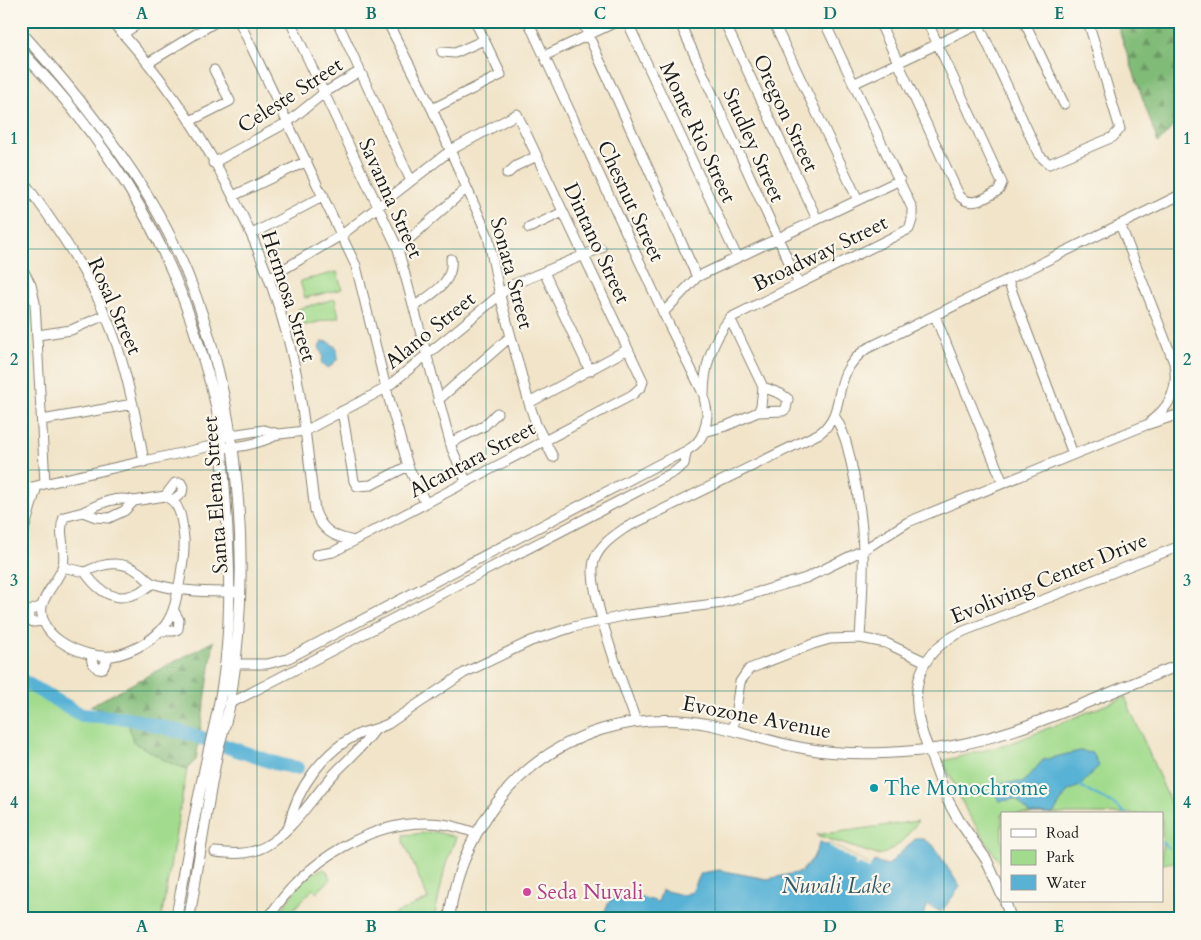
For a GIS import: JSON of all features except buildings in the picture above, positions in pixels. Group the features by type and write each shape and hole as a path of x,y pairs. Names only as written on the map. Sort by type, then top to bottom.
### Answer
{"street":[{"name":"Hermosa Street","path":"111,21 148,63 190,122 252,234 269,278 296,372 315,511 318,520 333,535 354,541"},
{"path":"123,34 142,21"},
{"path":"148,63 217,21"},
{"path":"239,21 343,234 356,266 386,388 408,466 426,502"},
{"name":"Savanna Street","path":"290,21 398,249 450,443 466,481"},
{"path":"337,21 411,180"},
{"name":"Sonata Street","path":"387,21 432,109 488,236 510,337 529,404 553,457"},
{"path":"432,109 501,75 475,21"},
{"name":"Chesnut Street","path":"528,21 663,313 704,395"},
{"path":"582,21 697,277"},
{"path":"544,56 618,21"},
{"name":"Monte Rio Street","path":"627,21 737,257"},
{"name":"Studley Street","path":"679,21 798,282"},
{"name":"Oregon Street","path":"724,21 817,219"},
{"path":"773,21 858,200"},
{"name":"Broadway Street","path":"704,432 707,413 704,395 712,349 720,330 730,318 798,282 909,229 912,220 912,208 900,180 824,21"},
{"path":"879,21 958,195 964,201 972,203 993,194 999,190 1002,183 927,21"},
{"path":"1024,21 1064,104"},
{"path":"853,84 980,22 1039,156 1044,162 1053,164 1113,137 1120,129 1088,21"},
{"name":"Santa Elena Street","path":"21,32 53,67 114,146 160,216 197,301 223,390 233,446 234,664 229,704 217,741 204,770 176,919"},
{"path":"442,52 455,53 484,40"},
{"name":"Santa Elena Street","path":"21,51 44,74 105,152 150,221 186,303 214,396 217,444 235,592 217,741 190,919"},
{"path":"190,122 230,101 214,70"},
{"name":"Celeste Street","path":"213,163 288,122 324,93 360,71"},
{"name":"Dintano Street","path":"451,150 517,114 641,375 641,387"},
{"path":"269,278 343,234 451,150"},
{"path":"506,174 516,166 537,156"},
{"path":"232,196 307,161"},
{"name":"Rosal Street","path":"21,178 58,228 105,315 121,356 133,404 144,462"},
{"path":"663,313 697,277 900,180"},
{"path":"398,249 467,188"},
{"path":"252,234 324,196"},
{"path":"636,721 593,587 594,561 609,539 625,528 807,441 826,429 835,416 840,385 846,370 855,357 866,349 1178,196"},
{"path":"529,228 563,212"},
{"path":"1120,224 1180,378"},
{"name":"Alano Street","path":"279,434 305,431 386,388 512,285 601,248"},
{"path":"414,307 446,283 451,270 451,259"},
{"path":"21,266 32,285 38,335 42,420 41,485 21,540"},
{"path":"544,272 590,371"},
{"path":"1008,281 1073,454"},
{"path":"38,335 71,330 105,315"},
{"path":"935,316 1003,483"},
{"path":"730,318 763,387 758,412"},
{"path":"438,400 510,337"},
{"path":"529,404 628,349"},
{"path":"1146,425 1163,411 1174,394 1173,361"},
{"name":"Alcantara Street","path":"316,555 333,552 632,395 641,387"},
{"path":"234,664 267,664 287,659 667,460 686,453 699,442 704,432 726,426 758,412 783,411 788,404 788,400 781,394 763,387"},
{"path":"42,420 133,404"},
{"path":"342,411 354,481 357,486 371,484 408,466"},
{"path":"450,443 484,426 497,413"},
{"path":"215,852 244,854 264,847 289,826 375,730 464,673 493,658 550,634 603,620 722,603 748,597 806,578 865,549 894,529 1073,454 1146,425 1180,414"},
{"path":"835,416 845,434 859,497 865,549 860,638"},
{"path":"21,490 217,444 231,435 264,430 279,434"},
{"path":"217,444 233,446 266,441 279,434"},
{"path":"229,704 674,472 684,464 686,453"},
{"path":"169,498 178,508 184,542 179,589 174,611 161,631 136,647 120,654 109,656 91,655 61,641 49,631 44,621 42,606 62,568 64,555 60,534 61,524 64,517 83,512 104,502 117,499 134,501 169,498"},
{"path":"83,512 96,517 109,518 124,511 134,501"},
{"name":"Evoliving Center Drive","path":"1001,893 986,859 958,819 947,799 919,722 916,702 919,680 926,662 938,646 955,635 1180,546"},
{"path":"492,551 498,563"},
{"path":"62,568 85,572 108,564 121,563 134,568 152,584 179,589 235,592"},
{"path":"85,572 94,586 110,596 124,598 139,594 152,584"},
{"path":"42,606 30,611 28,618 33,622 44,621"},
{"path":"733,730 740,682 749,669 813,644 830,639 860,638 886,643 926,662"},
{"path":"91,655 92,662 98,669 103,668 109,656"},
{"name":"Evozone Avenue","path":"449,919 457,881 476,833 505,793 533,765 559,748 590,733 636,721 677,720 733,730 810,750 855,753 929,750 967,743 1018,729 1180,665"},
{"path":"289,826 302,790 316,769 345,742 359,734 375,730"},
{"path":"268,919 297,882 332,854 362,838 396,827 420,824 444,824 476,833"},
{"path":"1005,902 1011,919"}],"green space":[{"path":"1116,21 1180,21 1180,119 1158,143"},
{"path":"337,272 342,289 305,298 300,281"},
{"path":"335,299 339,317 302,326 298,309"},
{"path":"214,641 196,760 187,769 168,762 133,742 127,718 90,706"},
{"path":"21,680 82,715 127,718 168,762 187,769 161,919 21,919"},
{"path":"1125,697 1180,825 1180,861 1164,864 1164,812 1001,812 1001,864 967,812 943,761 1009,744"},
{"path":"918,821 895,847 884,854 877,855 816,835"},
{"path":"436,832 456,837 445,867 434,919 383,919 428,899 404,842 404,835"},
{"path":"323,869 327,871 330,879 317,893 313,889 284,919 276,919 290,897 302,883"}],"water":[{"path":"323,341 329,342 337,348 338,359 329,368 321,363 323,356 319,347"},
{"path":"1080,751 1093,753 1099,766 1080,786 1068,791 1054,812 1028,812 1016,799 999,801 992,787 994,783 1024,782 1043,760"},
{"name":"Nuvali Lake","path":"915,839 923,839 933,845 960,887 941,912 928,905 922,919 601,919 611,898 622,891 658,902 662,890 683,895 692,892 701,873 719,870 767,879 801,872 813,858 820,842 828,845 831,844 871,866 874,861 888,865"}],"pier":[{"path":"831,844 871,866 869,869 859,863 857,867 854,865 856,862 828,845"}],"waterway":[{"path":"21,680 82,715 127,718 190,734 278,764 297,768"},
{"path":"1080,786 1115,805 1124,812"},
{"path":"1164,844 1169,848"},
{"path":"1175,855 1180,862"}],"place":[{"name":"The Monochrome","path":"874,788"},
{"name":"Seda Nuvali","path":"527,892"}]}
